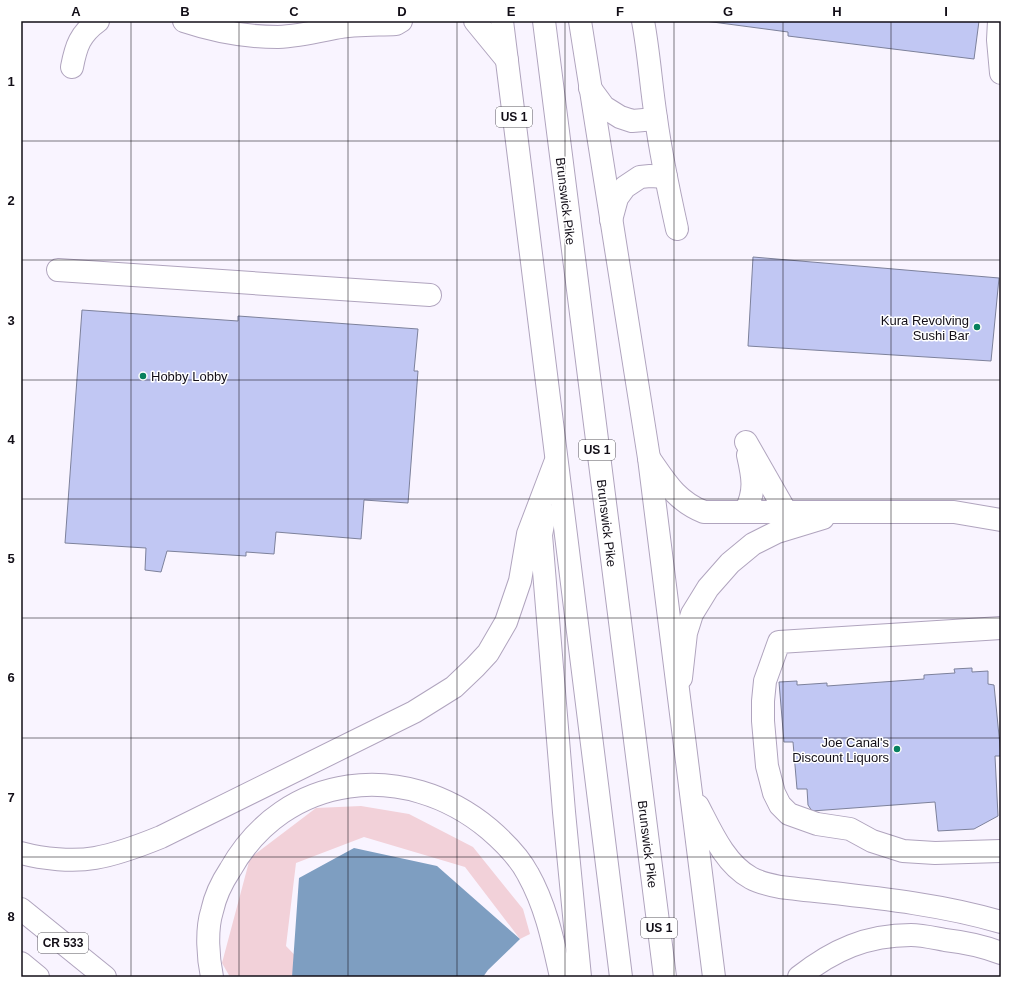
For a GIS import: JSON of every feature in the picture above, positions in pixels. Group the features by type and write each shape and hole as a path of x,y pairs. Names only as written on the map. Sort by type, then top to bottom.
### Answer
{"main road":[{"path":"72,67 75,51 80,38 98,21"},
{"path":"184,21 196,25 237,33 277,37 306,35 341,24 397,22"},
{"path":"475,21 507,60"},
{"name":"US 1","path":"502,21 621,977"},
{"name":"Brunswick Pike","path":"544,21 665,977"},
{"path":"580,21 649,458 714,977"},
{"path":"643,21 656,119 666,177 678,229"},
{"path":"999,21 998,40 1001,73"},
{"path":"590,88 604,107 620,117 632,120 656,119"},
{"path":"611,220 617,198 625,187 640,177 666,177"},
{"path":"58,270 430,295"},
{"path":"745,512 752,495 753,478 746,442 786,512"},
{"path":"649,458 678,497 690,506 704,512 954,512 1001,520"},
{"path":"21,853 30,856 72,860 94,859 128,850 161,837 407,716 454,687 488,653 506,622 520,581 528,534 556,460"},
{"path":"556,460 541,536 564,812 580,977"},
{"path":"680,699 681,668 686,633 692,614 708,588 730,562 752,544 777,532 841,513"},
{"path":"1001,628 779,642 765,681 763,701 763,722 767,766 774,793 780,805 789,814 817,824 850,829 872,841 903,851 935,853 1001,851"},
{"path":"212,977 208,942 211,912 223,881 238,854 258,831 281,811 311,796 338,788 360,785 385,785 430,794 476,818 496,835 528,873 540,898 549,922 561,977"},
{"path":"692,793 715,839 725,854 742,872 762,883 780,887 926,905 1001,922"},
{"name":"CR 533","path":"21,909 105,977"},
{"path":"800,977 819,961 840,950 881,937 912,935 972,944 1001,953"},
{"name":"CR 533","path":"21,963 38,977"}],"shaded area":[{"path":"361,806 409,814 473,847 523,909 530,934 520,939 465,867 364,837 296,863 286,946 316,977 230,977 222,963 250,858 316,808"}],"water":[{"path":"354,848 437,866 520,939 488,970 483,977 292,977 299,878"}],"building":[{"path":"705,21 979,21 974,59 788,36 788,32"},
{"path":"753,257 999,278 991,361 748,346"},
{"path":"82,310 238,321 238,316 418,329 414,371 418,371 408,503 364,500 361,539 276,532 274,554 246,552 246,556 167,551 161,572 145,570 146,548 65,543"},
{"name":"Joe Canal's Discount Liquors","path":"972,668 972,672 988,671 988,684 994,685 1001,756 995,756 998,816 974,829 938,831 935,802 812,811 808,805 807,789 797,789 793,742 784,742 779,682 797,681 797,685 827,683 827,686 924,679 924,675 955,673 954,669"}],"place":[{"name":"Kura Revolving Sushi Bar","path":"977,327"},
{"name":"Hobby Lobby","path":"143,376"},
{"name":"Joe Canal's Discount Liquors","path":"897,749"}]}
